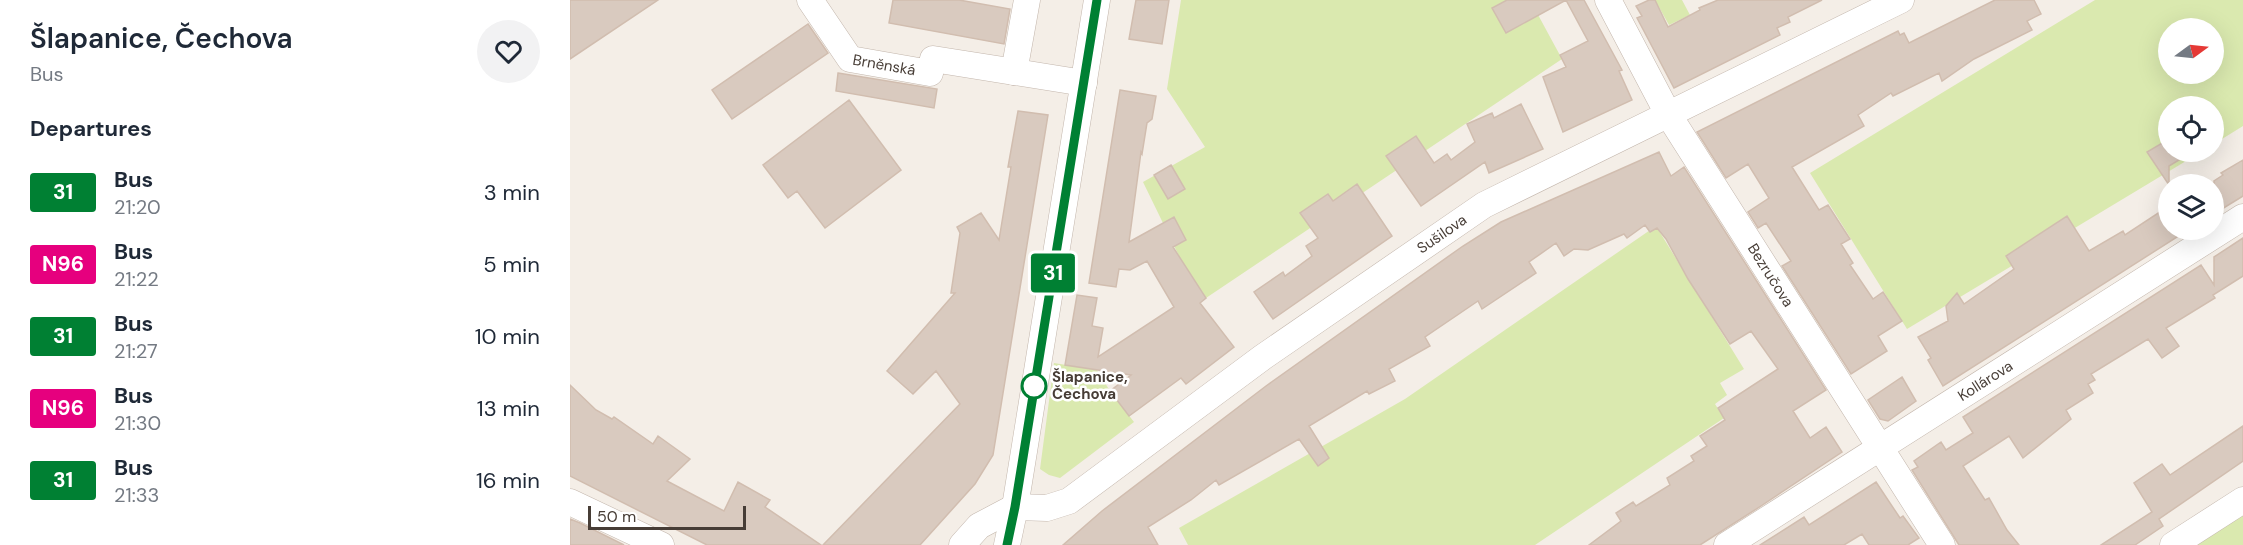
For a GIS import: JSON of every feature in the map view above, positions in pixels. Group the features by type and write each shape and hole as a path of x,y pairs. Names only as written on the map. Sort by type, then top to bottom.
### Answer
{"street":[{"name":"Brněnská","path":"810,0 849,59 930,73 933,59 1084,83"},
{"path":"1014,72 1027,0"},
{"path":"1007,545 1097,0"},
{"name":"Bezručova","path":"1608,0 1668,114 1942,545"},
{"name":"Sušilova","path":"1015,507 1047,508 1070,501 1263,357 1484,205 1901,0"},
{"name":"Kollárova","path":"1726,545 2243,217"},
{"path":"2173,545 2243,500"},
{"path":"570,502 661,545"},
{"path":"962,545 979,526 1015,507"}],"green space":[{"path":"1181,0 1530,0 1562,59 1206,298 1180,258 1143,182 1205,147 1167,89"},
{"path":"1655,0 1682,0 1690,15 1669,25"},
{"path":"2095,0 2243,0 2243,126 2224,138 2224,96 2158,96 2158,162 2184,162 2164,174 2158,174 2158,178 1907,329 1810,173"},
{"path":"1656,226 1744,369 1720,383 1727,395 1715,404 1724,418 1535,545 1188,545 1179,528 1405,399"},
{"path":"1054,363 1097,370 1134,422 1060,478 1040,469"},
{"path":"2243,513 2243,545 2195,545"}],"building":[{"path":"570,0 658,0 570,59"},
{"path":"893,0 959,0 1010,9 1004,44 889,23"},
{"path":"1136,0 1169,0 1162,44 1129,39"},
{"path":"1507,0 1566,0 1506,33 1492,8"},
{"path":"1566,0 1584,0 1622,70 1619,71 1632,100 1563,132 1543,77 1566,67 1560,55 1588,41"},
{"path":"1649,0 1655,0 1668,27 1700,10 1699,8 1718,0 1822,0 1788,17 1790,22 1777,28 1780,35 1674,88 1637,18 1642,16 1636,6"},
{"path":"1995,0 2034,0 2041,14 2027,21 2032,30 1974,59 1942,81 1939,73 1893,96 1891,93 1858,115 1864,126 1792,167 1819,210 1828,205 1850,239 1841,244 1853,263 1850,265 1873,299 1883,292 1902,321 1878,336 1887,351 1851,374 1782,266 1791,261 1766,223 1758,228 1748,212 1769,198 1748,164 1726,178 1697,132 1898,31 1900,35 1904,33 1909,43"},
{"path":"808,24 828,53 732,119 712,90"},
{"path":"838,73 937,89 934,108 836,91"},
{"path":"1120,90 1156,96 1152,119 1147,123 1142,154 1141,152 1129,242 1174,217 1186,240 1173,247 1206,298 1200,303 1234,347 1186,384 1181,378 1129,416 1110,391 1131,375 1065,365 1077,295 1097,298 1092,326 1103,328 1098,357 1174,307 1147,261 1130,270 1119,269 1116,287 1089,283"},
{"path":"849,100 901,170 825,228 797,191 788,198 763,165"},
{"path":"1521,104 1543,149 1489,173 1485,162 1421,206 1386,156 1416,136 1434,163 1447,154 1451,160 1475,142 1467,124 1492,113 1494,118"},
{"path":"1018,111 1048,115 993,455 975,484 920,545 823,545 960,404 936,371 913,394 887,371 955,293 951,293 960,233 957,227 981,213 999,240"},
{"path":"2158,146 2158,162 2176,162 2169,166 2169,174 2162,174 2147,152"},
{"path":"1659,152 1671,176 1684,167 1826,390 1793,411 1810,438 1826,427 1842,452 1761,506 1700,545 1589,545 1621,521 1616,513 1633,502 1636,506 1670,485 1667,478 1694,461 1691,456 1707,446 1700,436 1725,420 1718,408 1778,369 1751,331 1730,344 1688,279 1666,239 1657,228 1650,232 1645,225 1627,238 1624,234 1588,250 1574,249 1564,256 1556,243 1529,262 1536,273 1482,309 1478,301 1425,337 1430,346 1389,369 1395,381 1369,394 1367,391 1309,426 1329,458 1318,466 1299,439 1219,485 1216,480 1191,500 1148,527 1158,545 1063,545 1102,511 1266,386 1463,246 1501,222"},
{"path":"2243,160 2243,196 2224,208 2224,174 2221,173"},
{"path":"1171,165 1185,189 1168,199 1154,175"},
{"path":"1357,184 1392,236 1273,319 1254,292 1283,272 1285,276 1312,256 1306,246 1318,238 1300,213 1328,194 1333,201"},
{"path":"2158,213 2158,240 2172,240 1943,386 1928,360 1931,358 1918,337 1948,321 1946,306 1957,293 1964,304 2014,269 2006,256 2067,216 2089,251 2123,231 2125,235"},
{"path":"2243,238 2243,276 2213,295 2215,298 2166,328 2179,346 2162,358 2148,339 2091,374 2095,380 2088,384 2093,393 2066,410 2071,419 2023,458 2009,436 1963,466 1985,500 1989,498 2007,530 2019,545 1959,545 1912,470 1918,467 1914,461 1941,442 1946,450 1973,433 1963,417 2201,265 2214,285 2214,257"},
{"path":"1902,377 1916,401 1888,421 1880,419 1868,400"},
{"path":"570,385 596,410 612,419 614,417 653,444 658,436 690,459 667,481 724,511 738,482 770,500 765,507 821,545 707,545 570,476"},
{"path":"2243,426 2243,461 2159,519 2163,526 2135,545 2101,545 2152,512 2134,483 2162,464 2170,475"},
{"path":"1876,482 1900,518 1903,516 1919,538 1908,545 1869,545 1862,534 1844,545 1760,545 1804,517 1809,525"},
{"path":"570,519 580,523 624,545 570,545"}],"bus line":[{"name":"31","path":"1007,545 1097,0"}],"place":[{"name":"Šlapanice, Čechova","path":"1034,386"}]}
